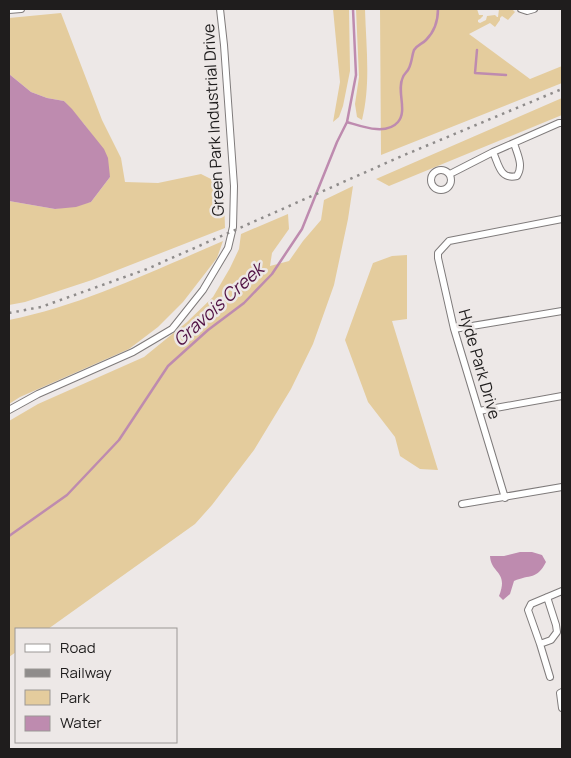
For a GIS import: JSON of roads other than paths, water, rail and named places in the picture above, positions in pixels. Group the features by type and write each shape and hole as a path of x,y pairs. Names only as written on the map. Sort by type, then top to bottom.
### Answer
{"street":[{"path":"9,10 21,9"},
{"name":"Green Park Industrial Drive","path":"9,410 38,394 133,352 172,329 203,290 228,248 233,227 234,186 220,9"},
{"path":"521,9 528,11 534,9"},
{"path":"450,174 493,152 562,123"},
{"path":"493,152 502,172 506,176 517,176 521,171 521,164 514,143"},
{"name":"Hyde Park Drive","path":"505,498 454,329 438,253 449,241 562,218"},
{"path":"454,329 562,311"},
{"path":"479,411 562,396"},
{"path":"462,504 562,487"},
{"path":"550,677 528,610 531,604 562,591"},
{"path":"540,644 551,640 557,632 547,597"},
{"path":"562,692 560,693 562,708"}],"water":[{"path":"9,74 31,92 47,98 64,101 104,149 108,158 110,177 91,202 76,207 55,209 9,201"},
{"path":"520,552 532,552 542,555 546,562 543,568 533,576 514,581 510,594 503,600 499,596 502,588 501,577 493,566 490,556 504,556"}],"waterway":[{"name":"Gravois Creek","path":"9,536 67,495 119,440 168,366 208,330 244,303 272,274 302,229 347,122 356,75 353,9"},
{"path":"347,122 373,129 387,128 398,122 402,112 401,82 410,66 414,50 429,37 433,30 438,9"},
{"path":"477,50 475,73 506,75"}],"railway":[{"path":"9,313 41,307 147,269 402,156 562,89"}]}
